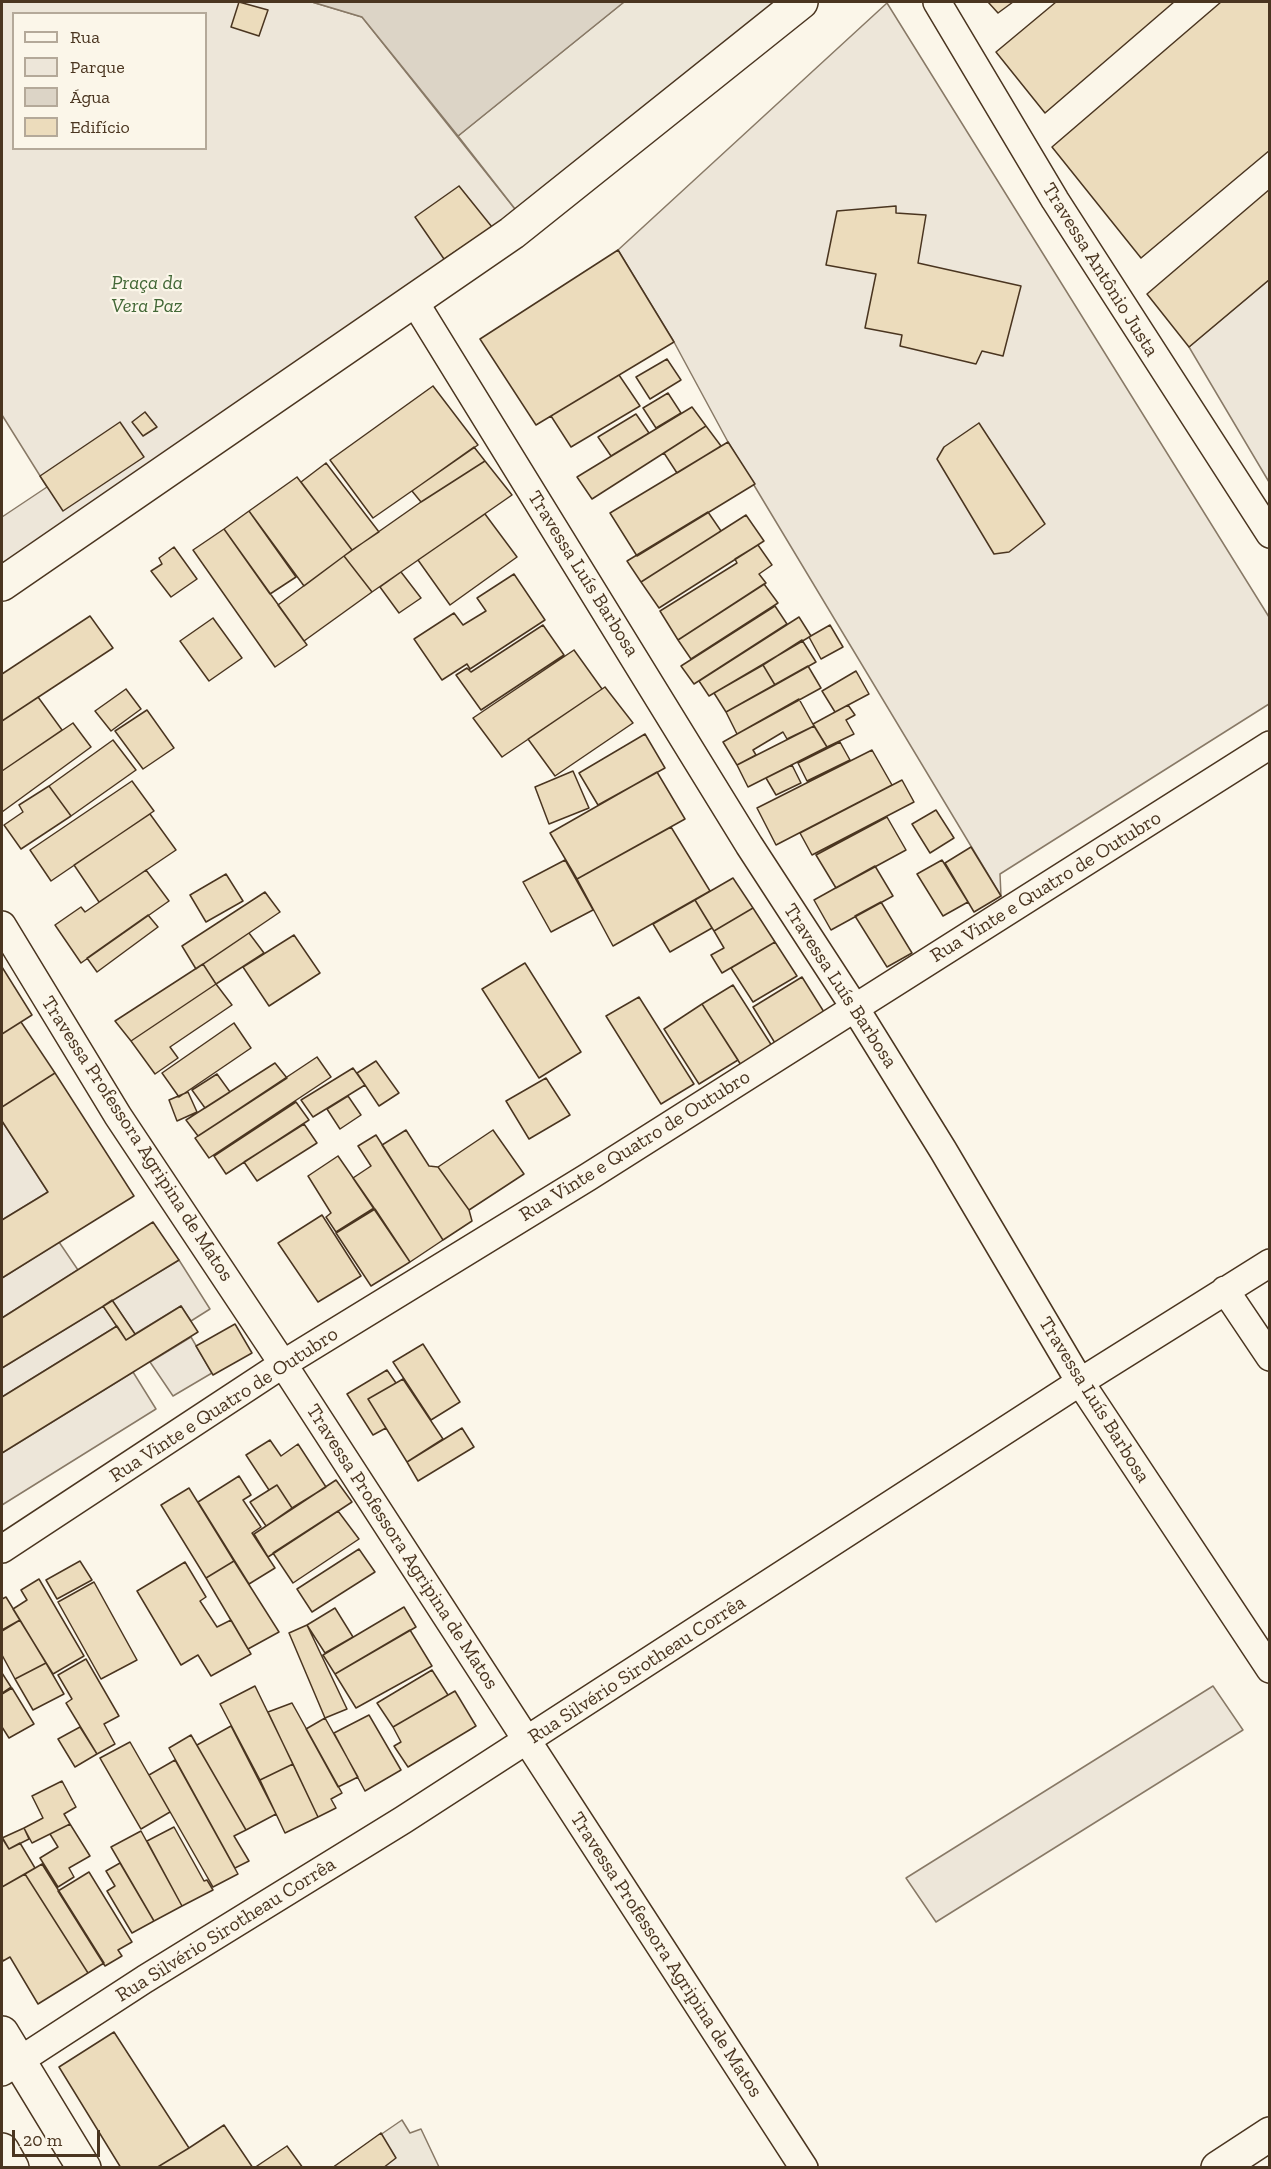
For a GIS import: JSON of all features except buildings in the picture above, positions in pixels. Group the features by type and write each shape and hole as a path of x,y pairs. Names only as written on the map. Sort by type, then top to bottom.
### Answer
{"main road":[{"path":"2,584 512,233 801,2"},
{"path":"2,2033 10,2067 84,2168"},
{"path":"1218,2168 1269,2134"},
{"path":"2,2150 12,2168"}],"street":[{"name":"Travessa Antônio Justa","path":"937,2 1054,200 1269,534"},
{"name":"Travessa Luís Barbosa","path":"414,301 749,845 855,1008 943,1150 1080,1382 1269,1669"},
{"name":"Rua Vinte e Quatro de Outubro","path":"2,1549 283,1364 588,1177 1269,745"},
{"name":"Travessa Professora Agripina de Matos","path":"2,925 118,1116 283,1364 804,2168"},
{"name":"Rua Silvério Sirotheau Corrêa","path":"10,2067 145,1979 527,1741 1080,1382 1269,1263"},
{"path":"1225,1290 1269,1358"}],"green space":[{"name":"Praça da Vera Paz","path":"2,2 312,2 362,17 519,214 2,572 2,517 47,487 2,415"},
{"path":"887,3 1269,617 1269,704 1000,874 1001,896 728,442 674,342 618,250"},
{"path":"1269,280 1269,482 1189,347"},
{"path":"2,1121 48,1192 2,1220"},
{"path":"59,1242 78,1270 2,1318 2,1278"},
{"path":"179,1260 210,1309 191,1321 181,1306 135,1334 112,1300"},
{"path":"103,1306 117,1326 2,1397 2,1368"},
{"path":"191,1337 212,1373 173,1396 150,1362"},
{"path":"133,1372 156,1409 2,1505 2,1453"},
{"path":"1213,1686 1243,1730 936,1922 906,1878"}],"shaded area":[{"path":"624,2 784,2 519,214 458,136"},
{"path":"402,2120 410,2133 421,2129 439,2167 332,2168"}],"water":[{"path":"312,2 624,2 458,136 362,17"}]}
